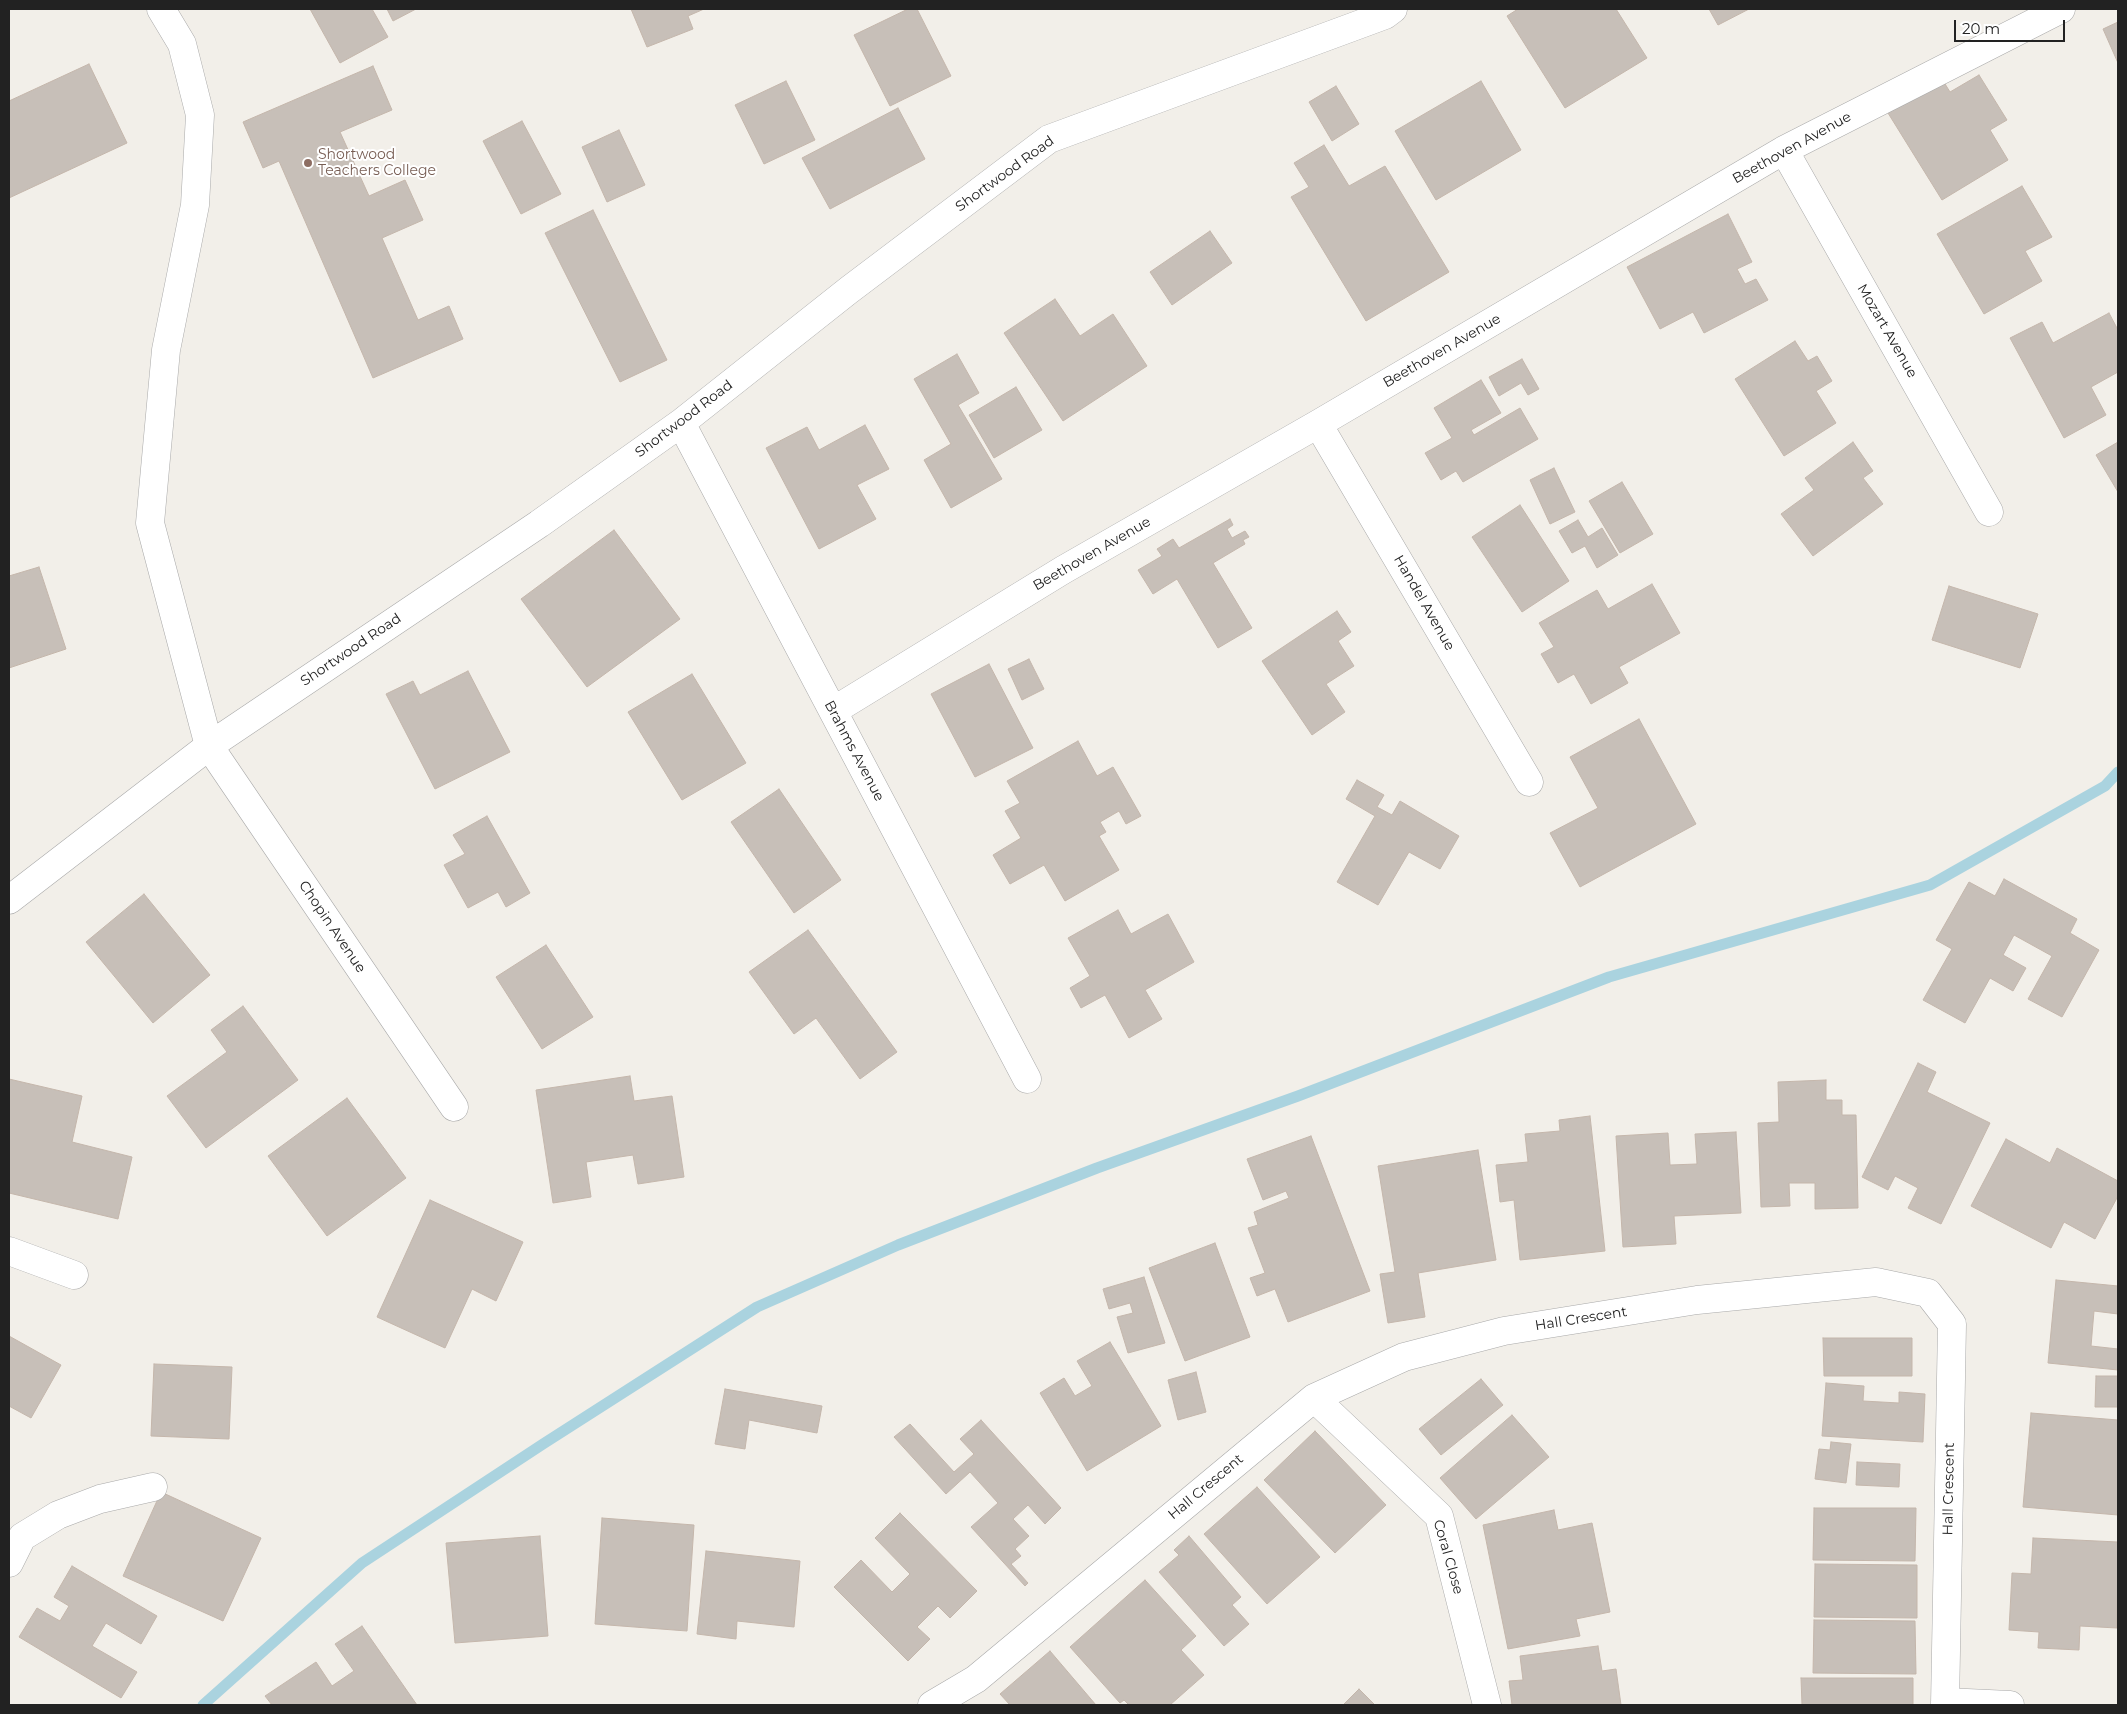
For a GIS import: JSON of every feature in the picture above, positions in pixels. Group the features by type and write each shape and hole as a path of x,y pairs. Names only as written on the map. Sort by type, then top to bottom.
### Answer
{"street":[{"name":"Chopin Avenue","path":"160,9 182,44 200,115 195,205 166,350 150,523 209,746 454,1107"},
{"name":"Shortwood Road","path":"9,900 209,746 538,524 681,424 849,290 1049,138 1385,16 1393,9"},
{"name":"Beethoven Avenue","path":"833,711 1063,570 1318,424 1784,150 2061,9"},
{"name":"Mozart Avenue","path":"1784,150 1989,512"},
{"name":"Brahms Avenue","path":"681,424 1027,1079"},
{"name":"Handel Avenue","path":"1318,424 1529,782"},
{"path":"9,1251 74,1275"},
{"name":"Hall Crescent","path":"932,1705 976,1679 1314,1398 1404,1357 1504,1331 1697,1300 1876,1282 1928,1293 1952,1324 1945,1704"},
{"name":"Coral Close","path":"1314,1398 1439,1516 1487,1705"},
{"path":"9,1563 22,1537 58,1514 100,1499 153,1487"},
{"path":"1945,1704 2010,1705"}],"building":[{"path":"310,9 372,9 388,37 340,63"},
{"path":"387,9 416,9 393,21"},
{"path":"631,9 704,9 688,16 693,29 647,47"},
{"path":"908,9 917,9 951,76 890,106 854,35"},
{"path":"1518,9 1616,9 1647,58 1565,108 1507,16"},
{"path":"1709,9 1749,9 1718,25"},
{"path":"2118,22 2118,63 2103,29"},
{"path":"89,64 127,143 9,198 9,101"},
{"path":"373,66 392,110 340,132 369,196 405,180 423,220 382,238 418,320 449,306 463,339 373,378 279,161 263,168 243,122"},
{"path":"1979,75 2007,120 1990,130 2008,160 1942,200 1888,113 1942,79 1950,92"},
{"path":"786,81 815,140 764,164 735,105"},
{"path":"1481,81 1521,150 1436,200 1395,131"},
{"path":"1336,86 1359,124 1332,141 1309,102"},
{"path":"898,108 925,159 830,209 802,158"},
{"path":"522,121 561,194 521,214 483,141"},
{"path":"619,130 645,185 607,202 582,147"},
{"path":"1324,145 1349,186 1385,166 1449,272 1366,321 1291,197 1309,187 1294,163"},
{"path":"2022,186 2052,237 2025,251 2042,281 1984,314 1937,234"},
{"path":"593,210 667,360 620,382 545,233"},
{"path":"1728,214 1752,262 1737,269 1745,284 1756,279 1768,300 1704,333 1693,312 1660,329 1627,267"},
{"path":"1210,231 1232,263 1172,305 1150,272"},
{"path":"1055,299 1080,336 1113,314 1147,366 1063,421 1004,333"},
{"path":"2109,313 2118,330 2118,372 2091,387 2106,415 2064,438 2010,338 2042,322 2053,343"},
{"path":"1795,341 1808,361 1817,356 1832,381 1816,391 1836,423 1784,456 1735,379"},
{"path":"957,354 979,393 958,405 1002,479 951,508 924,460 951,444 914,379"},
{"path":"1522,359 1539,389 1528,395 1521,383 1499,396 1489,377"},
{"path":"1481,380 1501,413 1471,430 1474,435 1520,408 1538,439 1463,482 1456,471 1441,480 1425,453 1452,438 1434,408"},
{"path":"1016,387 1042,430 994,458 969,415"},
{"path":"865,425 889,469 857,485 876,519 819,549 766,448 807,427 819,450"},
{"path":"1853,442 1873,471 1863,478 1883,504 1813,556 1781,514 1814,490 1805,478"},
{"path":"2118,442 2118,492 2096,455"},
{"path":"1554,468 1575,512 1550,524 1530,480"},
{"path":"1622,482 1653,534 1620,553 1589,501"},
{"path":"1520,505 1569,581 1522,612 1472,537"},
{"path":"1230,519 1233,525 1227,529 1232,538 1245,531 1249,537 1243,540 1245,544 1213,563 1252,628 1218,648 1177,579 1153,594 1138,570 1162,556 1157,549 1173,539 1179,548"},
{"path":"1578,520 1588,537 1602,528 1618,555 1597,568 1585,546 1572,553 1559,531"},
{"path":"614,530 680,619 587,687 521,599"},
{"path":"39,567 66,649 9,668 9,576"},
{"path":"1652,584 1680,633 1619,667 1628,683 1591,704 1574,674 1558,683 1541,654 1554,647 1539,623 1597,590 1608,609"},
{"path":"1949,586 2038,614 2020,668 1932,640"},
{"path":"1337,611 1351,632 1338,641 1354,666 1326,684 1345,712 1312,735 1262,661"},
{"path":"1029,659 1044,689 1022,700 1008,669"},
{"path":"989,664 1033,748 975,777 931,694"},
{"path":"468,671 510,752 435,789 386,694 413,681 420,695"},
{"path":"692,674 746,763 682,800 628,712"},
{"path":"1639,719 1696,824 1580,887 1550,833 1598,808 1570,757"},
{"path":"1078,741 1097,776 1113,767 1141,816 1126,824 1119,811 1100,822 1106,832 1099,836 1119,870 1065,901 1044,865 1010,884 993,855 1021,838 1005,811 1020,803 1007,781"},
{"path":"1357,780 1384,795 1377,807 1392,815 1400,801 1459,836 1440,869 1409,852 1378,905 1337,882 1375,816 1346,799"},
{"path":"779,789 841,880 794,913 731,822"},
{"path":"487,816 530,893 506,907 498,892 468,908 444,865 465,854 453,835"},
{"path":"2004,879 2077,919 2070,933 2099,950 2062,1017 2028,999 2052,956 2014,935 2003,955 2026,968 2013,991 1990,978 1965,1023 1923,1000 1952,949 1936,940 1969,882 1995,896"},
{"path":"144,894 210,975 153,1023 86,942"},
{"path":"1118,910 1131,934 1168,914 1194,962 1145,990 1162,1019 1129,1038 1105,995 1081,1008 1070,988 1090,976 1068,938"},
{"path":"808,930 897,1052 860,1079 816,1018 794,1034 749,972"},
{"path":"546,945 593,1017 542,1049 496,977"},
{"path":"243,1006 298,1080 206,1148 167,1096 227,1052 211,1030"},
{"path":"1918,1063 1936,1072 1927,1092 1990,1123 1941,1224 1908,1208 1918,1188 1895,1176 1888,1190 1862,1177"},
{"path":"630,1076 634,1101 672,1096 684,1177 638,1184 633,1155 586,1162 591,1197 553,1203 536,1090"},
{"path":"9,1079 82,1096 72,1142 132,1157 118,1219 9,1193"},
{"path":"1826,1080 1826,1100 1842,1100 1842,1115 1856,1115 1858,1208 1815,1209 1815,1183 1789,1183 1790,1206 1761,1207 1758,1123 1779,1122 1778,1082"},
{"path":"347,1098 406,1178 327,1236 268,1156"},
{"path":"1590,1116 1605,1251 1520,1260 1514,1200 1500,1202 1496,1165 1528,1162 1525,1134 1560,1131 1559,1120"},
{"path":"1736,1132 1741,1213 1674,1216 1676,1244 1623,1247 1616,1136 1668,1133 1670,1165 1697,1164 1695,1134"},
{"path":"1311,1136 1370,1291 1288,1322 1275,1289 1257,1296 1250,1278 1265,1273 1248,1228 1258,1225 1254,1212 1289,1198 1286,1191 1263,1200 1247,1159"},
{"path":"2006,1139 2050,1163 2057,1148 2118,1181 2118,1196 2095,1239 2064,1222 2051,1248 1971,1206"},
{"path":"1478,1150 1496,1260 1418,1273 1425,1317 1388,1323 1380,1274 1395,1272 1378,1166"},
{"path":"430,1200 523,1242 496,1301 472,1289 445,1348 377,1317"},
{"path":"1215,1243 1250,1337 1185,1361 1149,1268"},
{"path":"1144,1277 1165,1343 1128,1353 1117,1317 1133,1313 1130,1303 1109,1309 1103,1289"},
{"path":"2056,1280 2118,1286 2118,1314 2094,1311 2091,1346 2118,1349 2118,1370 2048,1363"},
{"path":"9,1336 61,1365 31,1418 9,1406"},
{"path":"1823,1338 1912,1338 1912,1376 1824,1376"},
{"path":"1110,1342 1161,1426 1087,1471 1040,1393 1064,1378 1075,1396 1092,1386 1077,1361"},
{"path":"154,1364 232,1367 229,1439 151,1436"},
{"path":"1196,1372 1206,1412 1178,1420 1168,1380"},
{"path":"2096,1376 2118,1376 2118,1407 2095,1407"},
{"path":"1481,1379 1503,1405 1441,1455 1419,1429"},
{"path":"1826,1383 1864,1386 1863,1401 1899,1403 1899,1392 1925,1394 1923,1442 1822,1436"},
{"path":"725,1389 822,1406 817,1433 749,1420 745,1449 715,1444"},
{"path":"2031,1413 2118,1420 2118,1515 2023,1507"},
{"path":"1512,1415 1549,1457 1476,1519 1440,1478"},
{"path":"981,1420 1061,1508 1045,1524 1028,1505 1013,1519 1029,1536 1015,1549 1021,1556 1011,1564 1028,1583 1025,1586 971,1527 998,1503 970,1472 946,1494 894,1437 910,1424 954,1472 974,1454 960,1439"},
{"path":"1315,1431 1386,1505 1335,1553 1264,1480"},
{"path":"1831,1442 1851,1444 1846,1483 1815,1479 1819,1449 1830,1450"},
{"path":"1857,1462 1900,1464 1899,1487 1856,1485"},
{"path":"1257,1487 1320,1557 1267,1604 1204,1534"},
{"path":"161,1492 261,1538 223,1621 123,1576"},
{"path":"1814,1508 1916,1508 1915,1561 1813,1560"},
{"path":"1554,1510 1558,1530 1592,1523 1610,1612 1576,1619 1580,1636 1508,1649 1483,1525"},
{"path":"900,1513 977,1591 950,1618 938,1606 917,1627 930,1639 908,1661 834,1587 861,1560 892,1592 910,1574 875,1538"},
{"path":"602,1518 694,1525 687,1631 595,1624"},
{"path":"540,1536 548,1636 455,1643 446,1543"},
{"path":"1189,1536 1241,1597 1232,1605 1249,1624 1224,1646 1159,1572 1179,1555 1174,1550"},
{"path":"2033,1538 2118,1542 2117,1628 2080,1626 2079,1650 2038,1648 2039,1632 2009,1630 2012,1573 2031,1574"},
{"path":"706,1551 800,1561 794,1627 737,1621 736,1639 697,1634"},
{"path":"1815,1564 1917,1565 1917,1618 1814,1617"},
{"path":"72,1566 157,1616 141,1644 106,1623 92,1646 137,1672 121,1698 19,1637 37,1608 60,1621 69,1606 54,1597"},
{"path":"1145,1580 1196,1636 1181,1650 1204,1675 1170,1705 1129,1705 1124,1700 1120,1703 1070,1647"},
{"path":"1814,1620 1915,1621 1916,1674 1813,1673"},
{"path":"362,1626 417,1705 272,1705 265,1696 316,1662 332,1686 354,1671 335,1644"},
{"path":"1598,1646 1602,1671 1616,1669 1621,1705 1512,1705 1509,1681 1523,1680 1520,1656"},
{"path":"1050,1651 1096,1705 1010,1705 1000,1694"},
{"path":"1801,1678 1913,1678 1913,1705 1802,1705"},
{"path":"1359,1689 1375,1705 1343,1705"}],"waterway":[{"path":"203,1705 362,1563 757,1307 898,1245 1097,1168 1298,1096 1609,977 1930,885 2105,786 2118,772"}],"place":[{"name":"Shortwood Teachers College","path":"308,163"}]}
